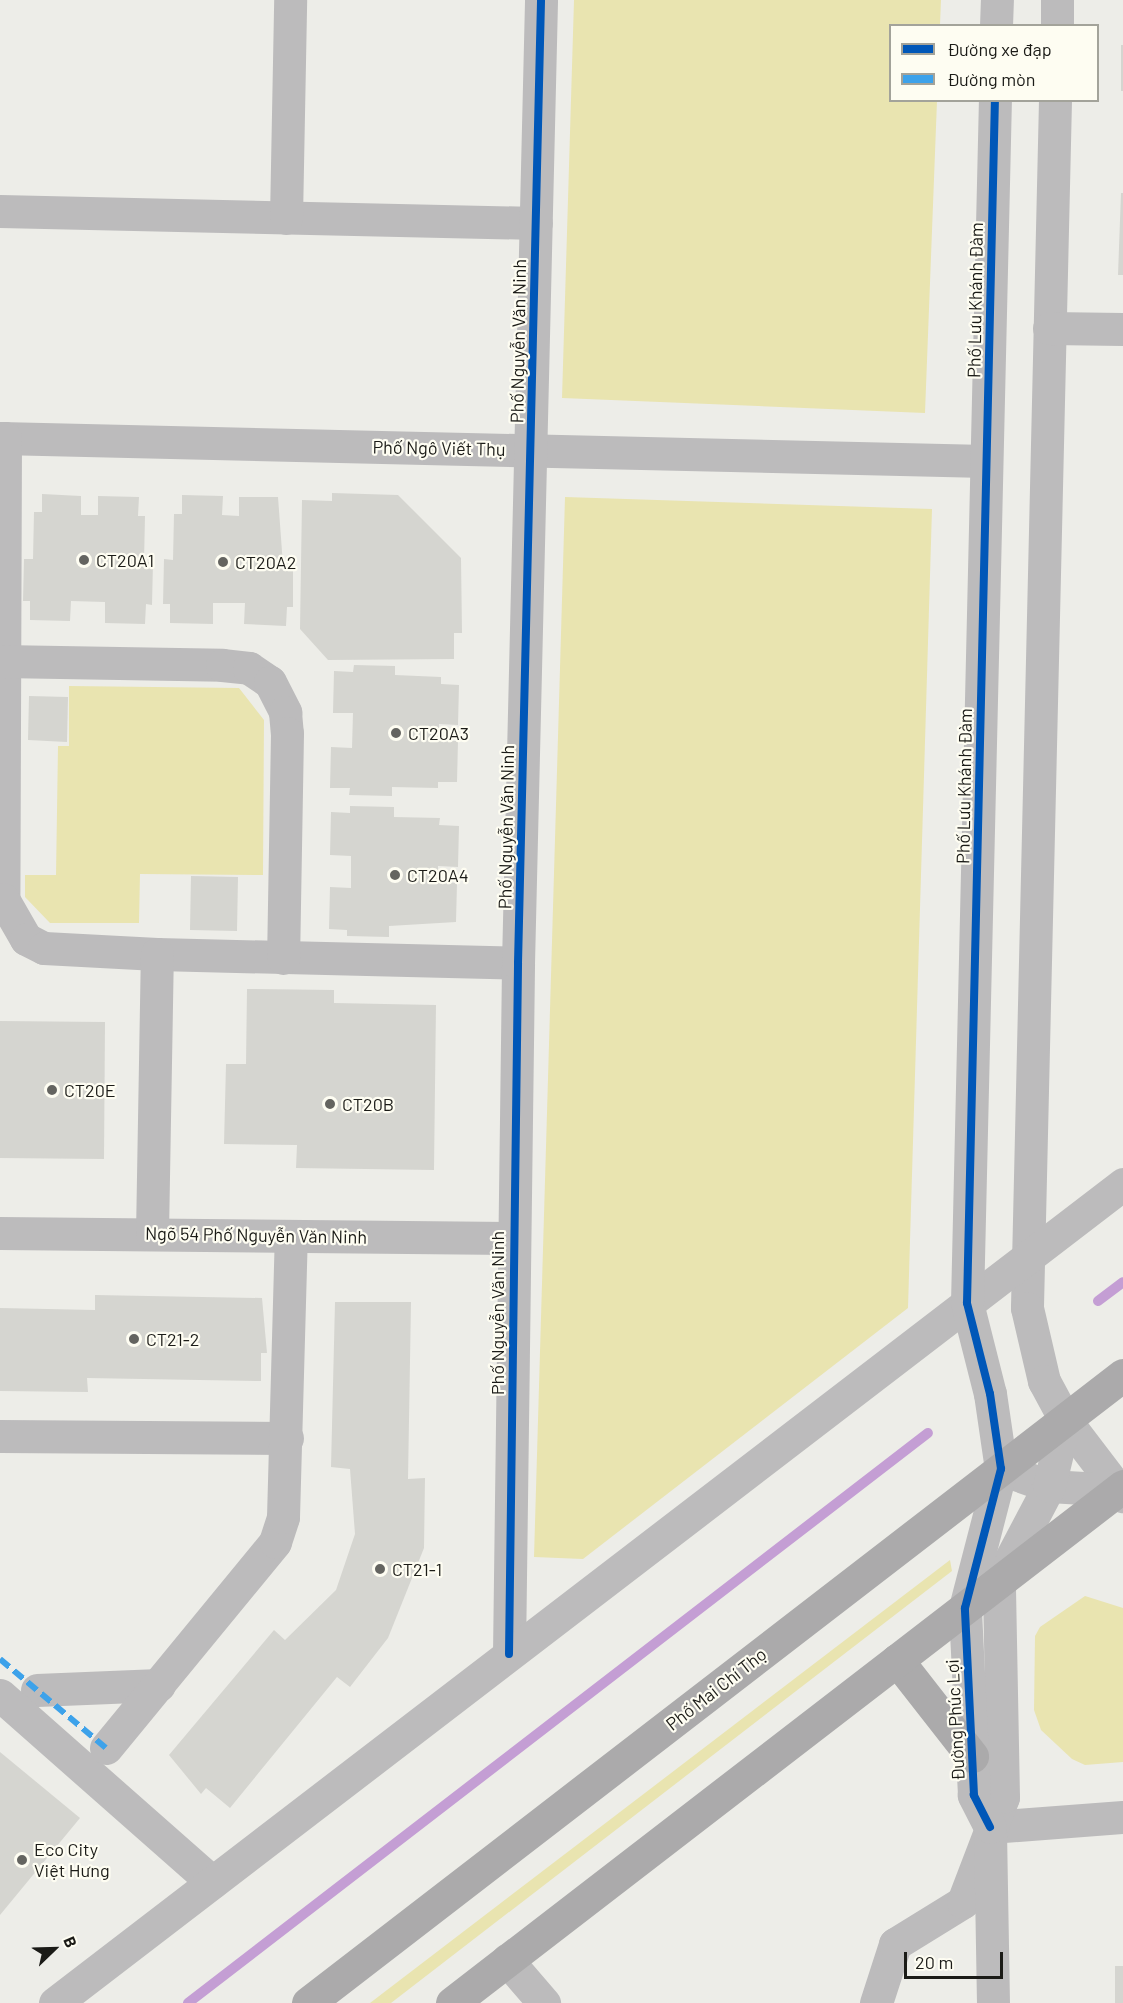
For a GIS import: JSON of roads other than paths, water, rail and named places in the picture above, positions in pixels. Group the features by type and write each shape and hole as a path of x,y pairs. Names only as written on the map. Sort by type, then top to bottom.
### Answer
{"main road":[{"name":"Phố Mai Chí Thọ","path":"308,2003 1123,1375"},
{"path":"452,2003 999,1581 1122,1490"},
{"path":"897,1660 972,1756"}],"street":[{"path":"286,218 290,0"},
{"name":"Phố Nguyễn Văn Ninh","path":"509,1654 512,1238 541,0"},
{"path":"996,24 997,0"},
{"path":"1056,24 1057,0"},
{"name":"Phố Lưu Khánh Đàm","path":"995,102 967,1303 990,1394 1001,1469"},
{"path":"1055,102 1028,1257 1031,1329 1044,1381 1065,1420 1122,1490"},
{"path":"0,211 536,223"},
{"path":"1049,328 1123,329"},
{"path":"2,438 0,752 3,899 19,930 32,945 44,948 157,954 518,963"},
{"name":"Phố Ngô Viết Thụ","path":"2,438 986,461"},
{"path":"1,661 222,665 249,668 270,682 281,700 287,732 283,958"},
{"path":"152,1234 157,954"},
{"path":"55,2003 1123,1184"},
{"name":"Ngõ 54 Phố Nguyễn Văn Ninh","path":"0,1233 512,1238"},
{"path":"106,1748 275,1542 283,1517 291,1237"},
{"path":"999,1581 1049,1486 1065,1420"},
{"path":"0,1436 287,1438"},
{"path":"1001,1469 1049,1486 1122,1490"},
{"name":"Đường Phúc Lợi","path":"990,1827 974,1795 965,1608 1001,1469"},
{"name":"Đường Phúc Lợi","path":"993,2003 990,1827 1003,1797 999,1581"},
{"path":"37,1690 159,1685"},
{"path":"0,1695 212,1882"},
{"path":"876,2003 895,1944 963,1902 990,1827 1123,1817"},
{"path":"507,1960 544,2003"}],"waterway":[{"path":"1098,1301 1123,1282"},
{"path":"188,2003 928,1433"}],"place":[{"name":"CT20A1","path":"84,560"},
{"name":"CT20A2","path":"223,562"},
{"name":"CT20A3","path":"396,733"},
{"name":"CT20A4","path":"395,875"},
{"name":"CT20E","path":"52,1090"},
{"name":"CT20B","path":"330,1104"},
{"name":"CT21-2","path":"134,1339"},
{"name":"CT21-1","path":"380,1569"},
{"name":"Eco City Việt Hưng","path":"22,1860"}]}
